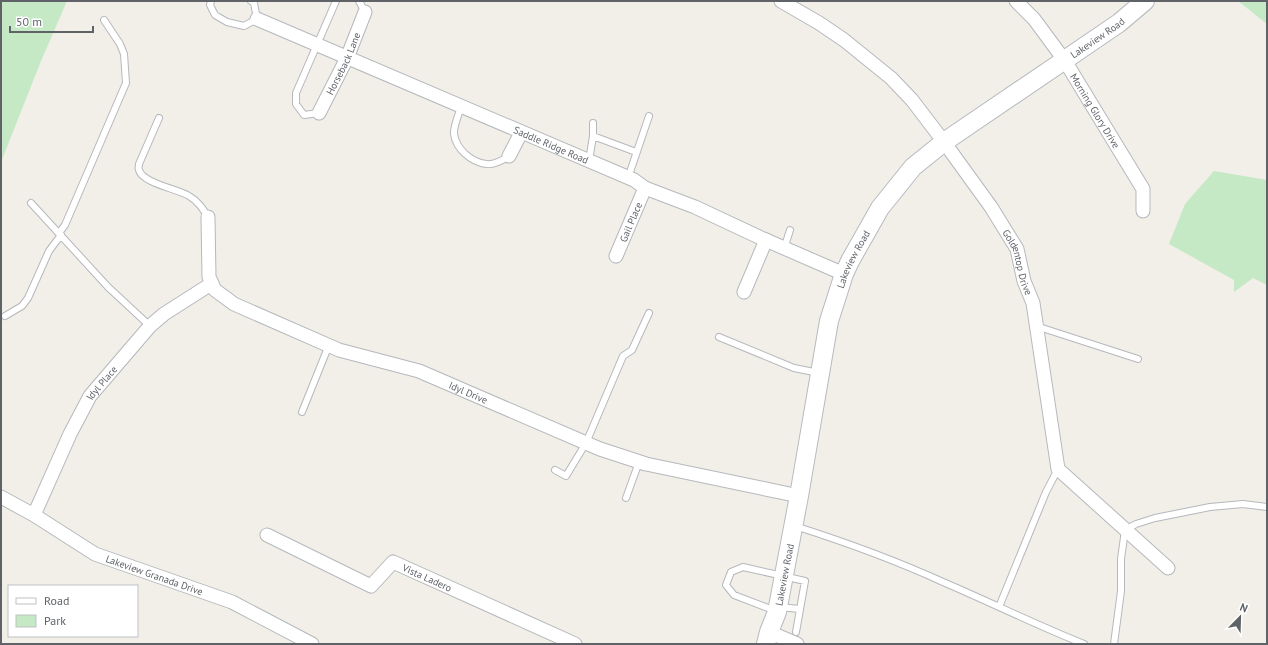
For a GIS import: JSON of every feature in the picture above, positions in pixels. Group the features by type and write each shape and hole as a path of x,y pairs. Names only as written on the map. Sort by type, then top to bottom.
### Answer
{"street":[{"name":"Goldentop Drive","path":"781,1 820,23 844,40 891,78 912,100 991,207 1017,249 1024,281 1033,303 1058,469"},
{"name":"Morning Glory Drive","path":"1016,1 1034,19 1065,61 1143,189 1143,211"},
{"name":"Lakeview Road","path":"768,638 778,609 829,321 844,274 880,208 913,167 944,142 1065,61 1119,23 1145,1"},
{"name":"Horseback Lane","path":"319,114 347,58 362,7"},
{"name":"Saddle Ridge Road","path":"257,19 589,161 628,178 645,188 695,207 844,274"},
{"path":"510,156 521,133"},
{"name":"Gail Place","path":"616,256 645,188"},
{"path":"208,217 208,268 211,284"},
{"path":"744,292 766,240"},
{"name":"Idyl Place","path":"34,515 70,434 90,396 150,326 164,314 211,284"},
{"name":"Idyl Drive","path":"211,284 221,295 234,304 339,350 419,371 600,449 639,462 799,496"},
{"path":"1058,469 1168,568"},
{"name":"Lakeview Granada Drive","path":"1,497 34,515 95,554 232,602 312,644"},
{"name":"Vista Ladero","path":"267,534 371,586 393,562 575,644"},
{"path":"768,638 797,638"}],"lane":[{"path":"211,1 210,5 214,15 227,22 244,26 257,19 254,3 251,1"},
{"path":"319,114 304,115 296,104 296,93 336,1"},
{"path":"5,316 22,306 28,298 49,252 66,225 126,83 124,54 120,44 104,20"},
{"path":"461,107 453,132 457,146 470,159 487,164 500,161 510,156"},
{"path":"628,178 649,116"},
{"path":"159,118 139,164 139,170 148,180 189,196 197,201 208,217"},
{"path":"589,161 593,136 593,123"},
{"path":"593,136 636,152"},
{"path":"31,203 108,287 150,326"},
{"path":"784,248 790,230"},
{"path":"555,470 566,476 586,443 623,356 632,350 649,313"},
{"path":"1036,326 1138,359"},
{"path":"719,337 794,368 819,373"},
{"path":"302,412 329,345"},
{"path":"626,498 639,462"},
{"path":"999,607 1046,492 1058,469"},
{"path":"1114,644 1121,591 1125,530 1136,524 1155,518 1210,507 1243,504 1267,507"},
{"path":"794,525 836,539 941,581 1051,631 1084,644"},
{"path":"797,638 805,581 743,567 731,572 726,585 734,595 778,609 800,608"}],"green space":[{"path":"1,1 67,1 41,61 1,162"},
{"path":"1238,1 1267,1 1267,24"},
{"path":"1214,171 1267,180 1267,285 1253,278 1234,292 1234,280 1169,244 1185,204"}]}
